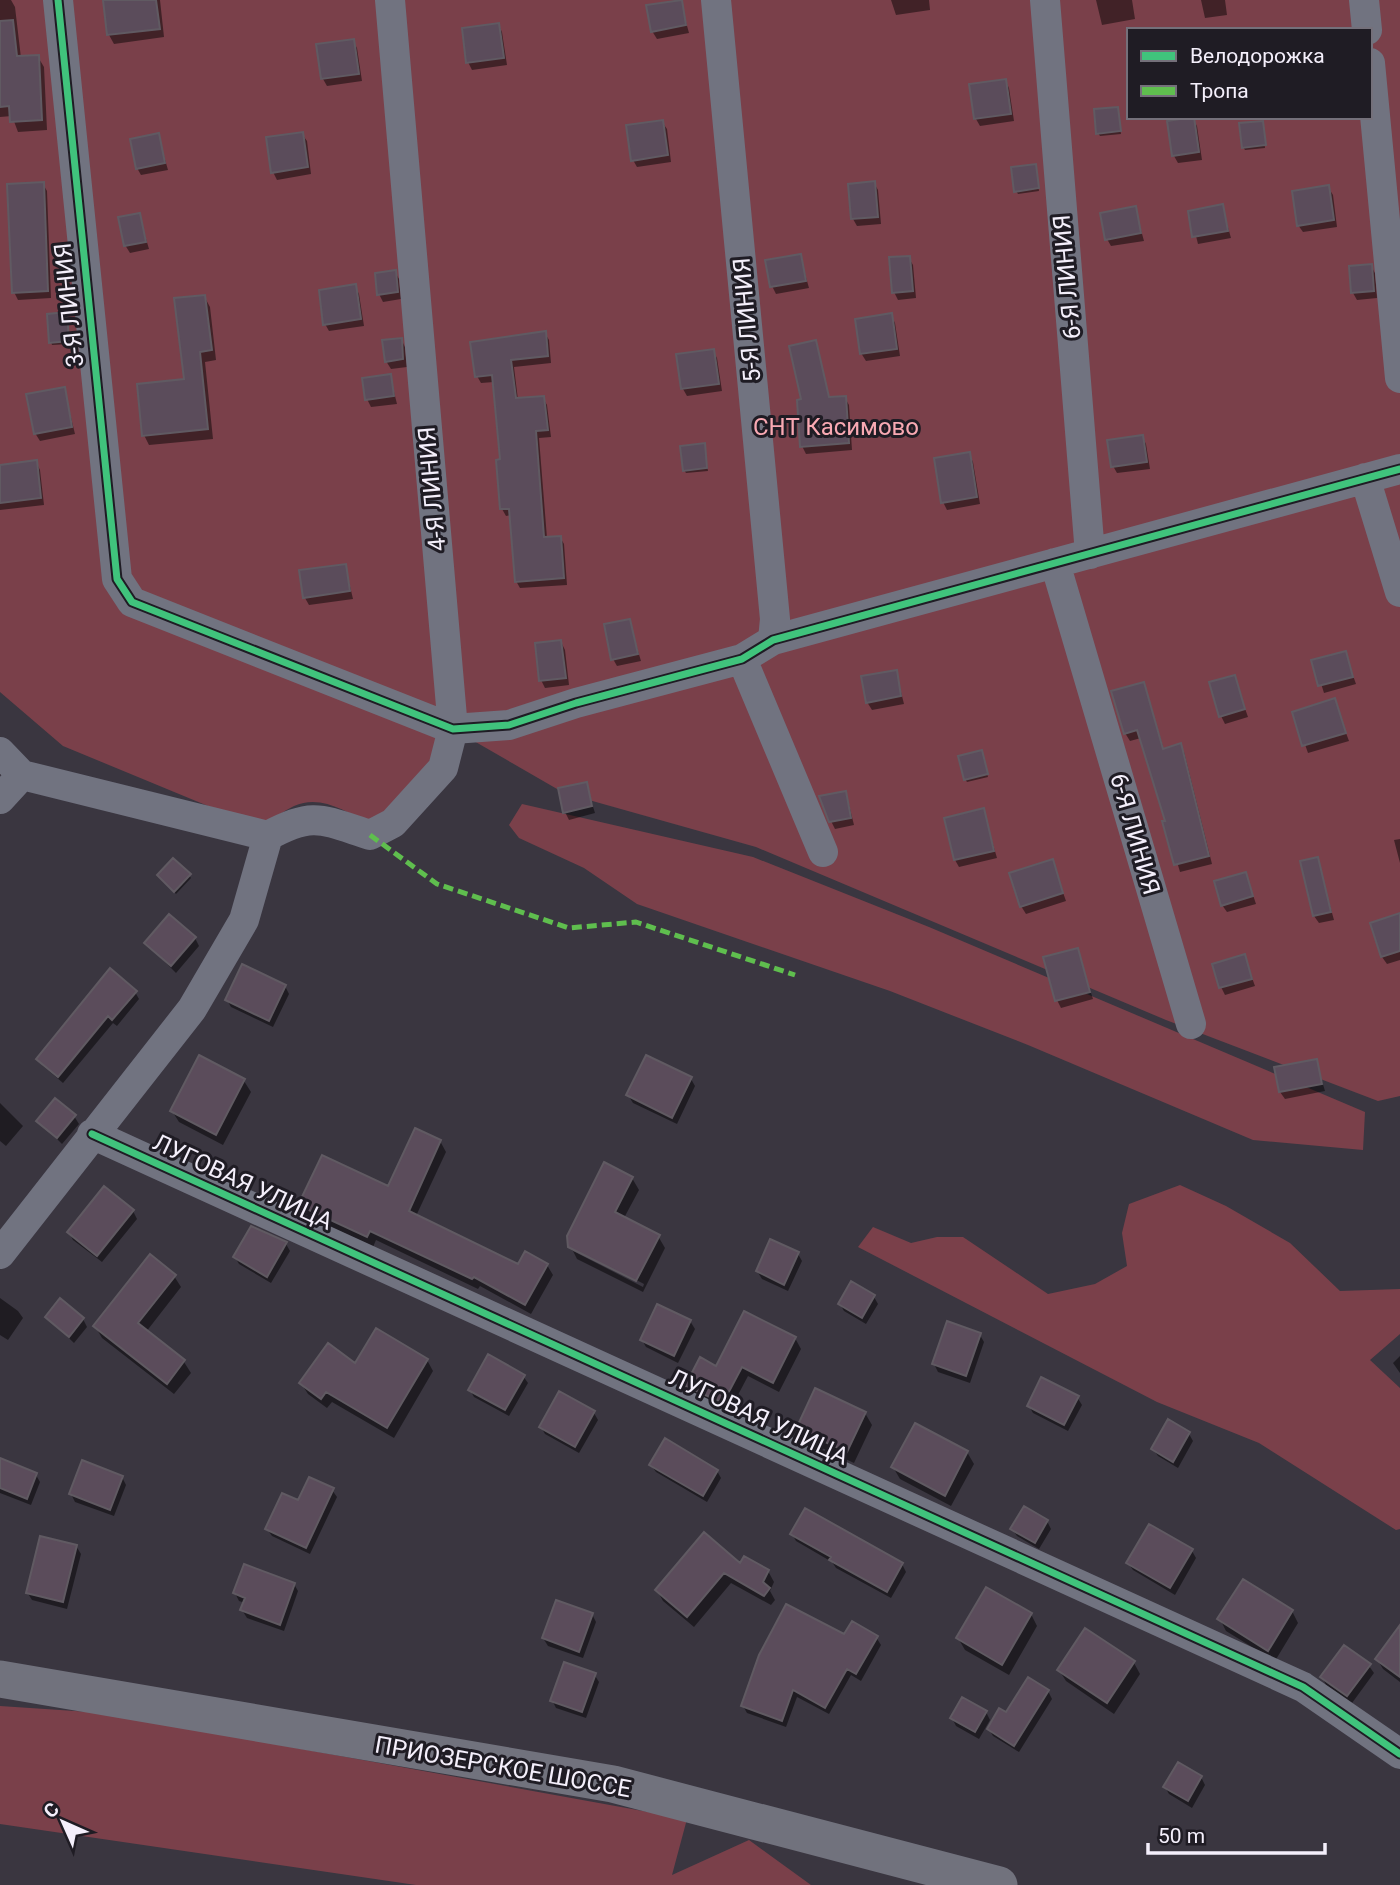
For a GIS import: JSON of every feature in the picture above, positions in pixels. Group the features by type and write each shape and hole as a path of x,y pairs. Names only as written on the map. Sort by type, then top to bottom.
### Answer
{"main road":[{"name":"ПРИОЗЕРСКОЕ ШОССЕ","path":"0,1679 613,1784 999,1885"}],"street":[{"name":"3-Я ЛИНИЯ","path":"58,0 117,579 132,603 453,729"},
{"name":"4-Я ЛИНИЯ","path":"268,836 296,821 320,819 370,835 393,823 443,768 453,729 390,0"},
{"name":"5-Я ЛИНИЯ","path":"716,0 775,619 773,640"},
{"name":"6-Я ЛИНИЯ","path":"1045,0 1090,554"},
{"path":"1364,0 1367,28"},
{"path":"1372,84 1400,378"},
{"path":"453,729 509,724 576,703 742,659 773,640 1400,469"},
{"path":"1365,478 1400,592"},
{"name":"6-Я ЛИНИЯ","path":"1055,563 1191,1024"},
{"path":"742,659 823,852"},
{"path":"0,752 22,775 268,836 244,919 192,1009 0,1254"},
{"path":"0,799 22,775"},
{"name":"ЛУГОВАЯ УЛИЦА","path":"92,1134 1303,1687 1400,1754"}],"green space":[{"name":"СНТ Касимово","path":"0,0 1400,0 1400,1096 1378,1101 1166,1020 756,847 564,793 467,737 435,765 390,816 369,823 333,806 314,802 294,806 254,825 63,746 0,692"},
{"path":"522,804 753,857 929,927 1365,1112 1363,1150 1253,1140 1028,1045 890,991 637,904 584,868 519,838 509,825"},
{"path":"1180,1185 1226,1206 1290,1243 1340,1291 1400,1289 1400,1334 1370,1360 1400,1388 1400,1529 1396,1530 1259,1443 1157,1402 858,1247 873,1227 911,1243 937,1237 963,1237 1048,1294 1095,1284 1127,1266 1122,1233 1129,1204"},
{"path":"0,1706 105,1713 687,1819 672,1875 749,1840 811,1885 416,1885 0,1824"}],"building":[{"path":"103,0 156,0 160,29 107,35"},
{"path":"682,0 686,25 651,32 646,5"},
{"path":"13,20 17,56 39,55 42,120 10,122 9,106 0,107 0,21"},
{"path":"499,23 504,58 466,63 462,28"},
{"path":"354,39 359,74 321,79 316,44"},
{"path":"1006,79 1011,114 974,119 969,84"},
{"path":"1118,107 1121,131 1096,134 1094,109"},
{"path":"1194,119 1199,152 1172,156 1167,121"},
{"path":"663,120 668,155 631,161 626,125"},
{"path":"1263,121 1266,145 1242,148 1239,123"},
{"path":"303,132 308,167 271,173 266,137"},
{"path":"159,133 165,163 136,169 130,139"},
{"path":"1036,164 1039,188 1014,192 1011,167"},
{"path":"875,181 878,217 851,219 848,184"},
{"path":"44,182 48,291 12,293 7,184"},
{"path":"1329,185 1334,220 1297,226 1292,191"},
{"path":"1223,204 1228,231 1192,237 1188,211"},
{"path":"1136,206 1141,233 1105,240 1100,213"},
{"path":"140,213 146,242 124,246 118,217"},
{"path":"801,254 806,281 770,287 765,260"},
{"path":"910,256 913,291 892,293 889,257"},
{"path":"1372,264 1374,291 1351,293 1349,266"},
{"path":"396,270 398,292 377,295 375,273"},
{"path":"356,284 361,319 323,325 319,290"},
{"path":"205,295 212,350 200,352 208,429 142,436 137,384 184,379 174,298"},
{"path":"67,312 69,341 49,343 47,314"},
{"path":"892,313 897,349 860,354 855,319"},
{"path":"546,331 548,356 511,360 516,398 544,396 548,430 536,431 544,537 561,536 564,578 515,582 509,509 500,509 496,460 500,459 492,375 475,377 470,342"},
{"path":"402,338 403,359 385,362 382,340"},
{"path":"816,340 829,397 846,396 849,443 800,447 797,400 801,399 789,346"},
{"path":"714,349 719,384 681,389 676,354"},
{"path":"391,374 394,396 365,400 362,378"},
{"path":"65,387 72,427 34,434 26,394"},
{"path":"1143,435 1147,462 1111,467 1107,440"},
{"path":"705,443 707,468 683,471 680,446"},
{"path":"970,452 977,497 941,503 934,458"},
{"path":"37,460 41,498 0,503 0,465"},
{"path":"346,564 350,591 303,598 299,570"},
{"path":"630,619 638,654 611,660 604,624"},
{"path":"561,640 566,678 539,681 535,643"},
{"path":"1346,651 1353,677 1318,686 1311,660"},
{"path":"897,670 901,696 866,703 861,676"},
{"path":"1235,675 1245,709 1219,717 1209,682"},
{"path":"1144,682 1163,749 1181,743 1209,856 1174,865 1162,821 1165,821 1137,730 1124,734 1111,691"},
{"path":"1335,698 1346,733 1302,746 1292,712"},
{"path":"982,750 988,774 964,780 958,756"},
{"path":"587,782 592,806 563,813 558,788"},
{"path":"846,791 851,818 829,822 819,796"},
{"path":"984,808 994,851 954,860 944,818"},
{"path":"1318,857 1331,912 1313,916 1300,861"},
{"path":"173,858 191,874 174,892 157,875"},
{"path":"1053,859 1063,893 1020,907 1009,873"},
{"path":"1246,872 1253,896 1221,906 1214,881"},
{"path":"1400,913 1400,951 1381,957 1370,923"},
{"path":"169,914 196,937 171,966 144,943"},
{"path":"1078,948 1090,992 1055,1001 1043,957"},
{"path":"1245,954 1252,979 1219,988 1212,964"},
{"path":"242,964 286,985 269,1021 225,1000"},
{"path":"110,968 137,991 112,1020 108,1016 58,1077 36,1059"},
{"path":"199,1055 245,1079 216,1135 170,1111"},
{"path":"646,1055 692,1077 672,1118 626,1095"},
{"path":"1317,1059 1322,1084 1279,1092 1274,1067"},
{"path":"55,1098 76,1115 57,1138 36,1121"},
{"path":"415,1128 441,1140 409,1211 518,1264 525,1251 548,1264 525,1305 474,1277 472,1279 370,1231 367,1237 298,1205 322,1155 388,1186"},
{"path":"604,1162 633,1177 615,1212 660,1235 636,1281 568,1247 567,1236"},
{"path":"104,1186 134,1210 97,1256 67,1232"},
{"path":"251,1226 287,1242 267,1277 233,1257"},
{"path":"770,1239 799,1252 784,1285 756,1271"},
{"path":"150,1254 176,1275 138,1323 185,1360 167,1384 93,1326"},
{"path":"851,1281 875,1295 862,1318 838,1304"},
{"path":"60,1298 84,1318 69,1337 45,1317"},
{"path":"657,1304 691,1320 674,1356 640,1340"},
{"path":"744,1311 796,1337 773,1383 742,1367 723,1403 685,1386 700,1357 716,1366"},
{"path":"947,1321 981,1333 966,1376 932,1364"},
{"path":"376,1328 428,1359 387,1428 326,1392 321,1399 299,1383 328,1343 355,1363"},
{"path":"488,1354 525,1375 505,1410 468,1390"},
{"path":"1041,1377 1079,1396 1064,1425 1027,1406"},
{"path":"815,1388 866,1412 847,1452 796,1429"},
{"path":"559,1391 595,1411 575,1447 539,1427"},
{"path":"1168,1419 1190,1432 1173,1462 1151,1449"},
{"path":"915,1423 968,1451 945,1496 891,1467"},
{"path":"665,1438 718,1470 703,1496 649,1465"},
{"path":"0,1458 37,1473 27,1499 0,1488"},
{"path":"82,1460 123,1476 110,1510 69,1494"},
{"path":"309,1477 334,1488 306,1548 265,1529 282,1493 298,1500"},
{"path":"1024,1506 1048,1520 1035,1543 1010,1529"},
{"path":"805,1508 903,1563 887,1592 829,1560 831,1557 790,1534"},
{"path":"1149,1524 1193,1549 1170,1588 1126,1563"},
{"path":"704,1532 740,1563 744,1556 769,1570 763,1582 770,1588 764,1596 724,1573 687,1617 655,1590"},
{"path":"40,1536 77,1545 63,1602 26,1593"},
{"path":"244,1564 295,1583 280,1625 240,1610 245,1598 233,1593"},
{"path":"1243,1579 1293,1610 1268,1651 1217,1619"},
{"path":"986,1587 1032,1613 1002,1665 956,1638"},
{"path":"556,1600 593,1613 579,1652 542,1638"},
{"path":"786,1604 844,1634 852,1621 878,1636 856,1674 847,1669 825,1708 793,1690 782,1721 741,1706 759,1655"},
{"path":"1400,1625 1400,1677 1375,1659"},
{"path":"1085,1628 1135,1661 1107,1703 1057,1670"},
{"path":"1344,1645 1371,1664 1347,1696 1320,1677"},
{"path":"564,1662 596,1673 582,1712 550,1701"},
{"path":"1028,1677 1049,1690 1014,1746 987,1729 999,1708 1006,1712"},
{"path":"962,1697 987,1711 975,1732 950,1718"},
{"path":"1178,1762 1202,1776 1188,1801 1163,1787"}],"marked path":[{"path":"370,835 437,884 569,928 636,922 795,975"}],"cycle path":[{"path":"58,0 117,579 132,602 453,729 509,725 576,703 742,659 773,640 1400,469"},
{"path":"92,1134 1303,1687 1400,1754"}]}
